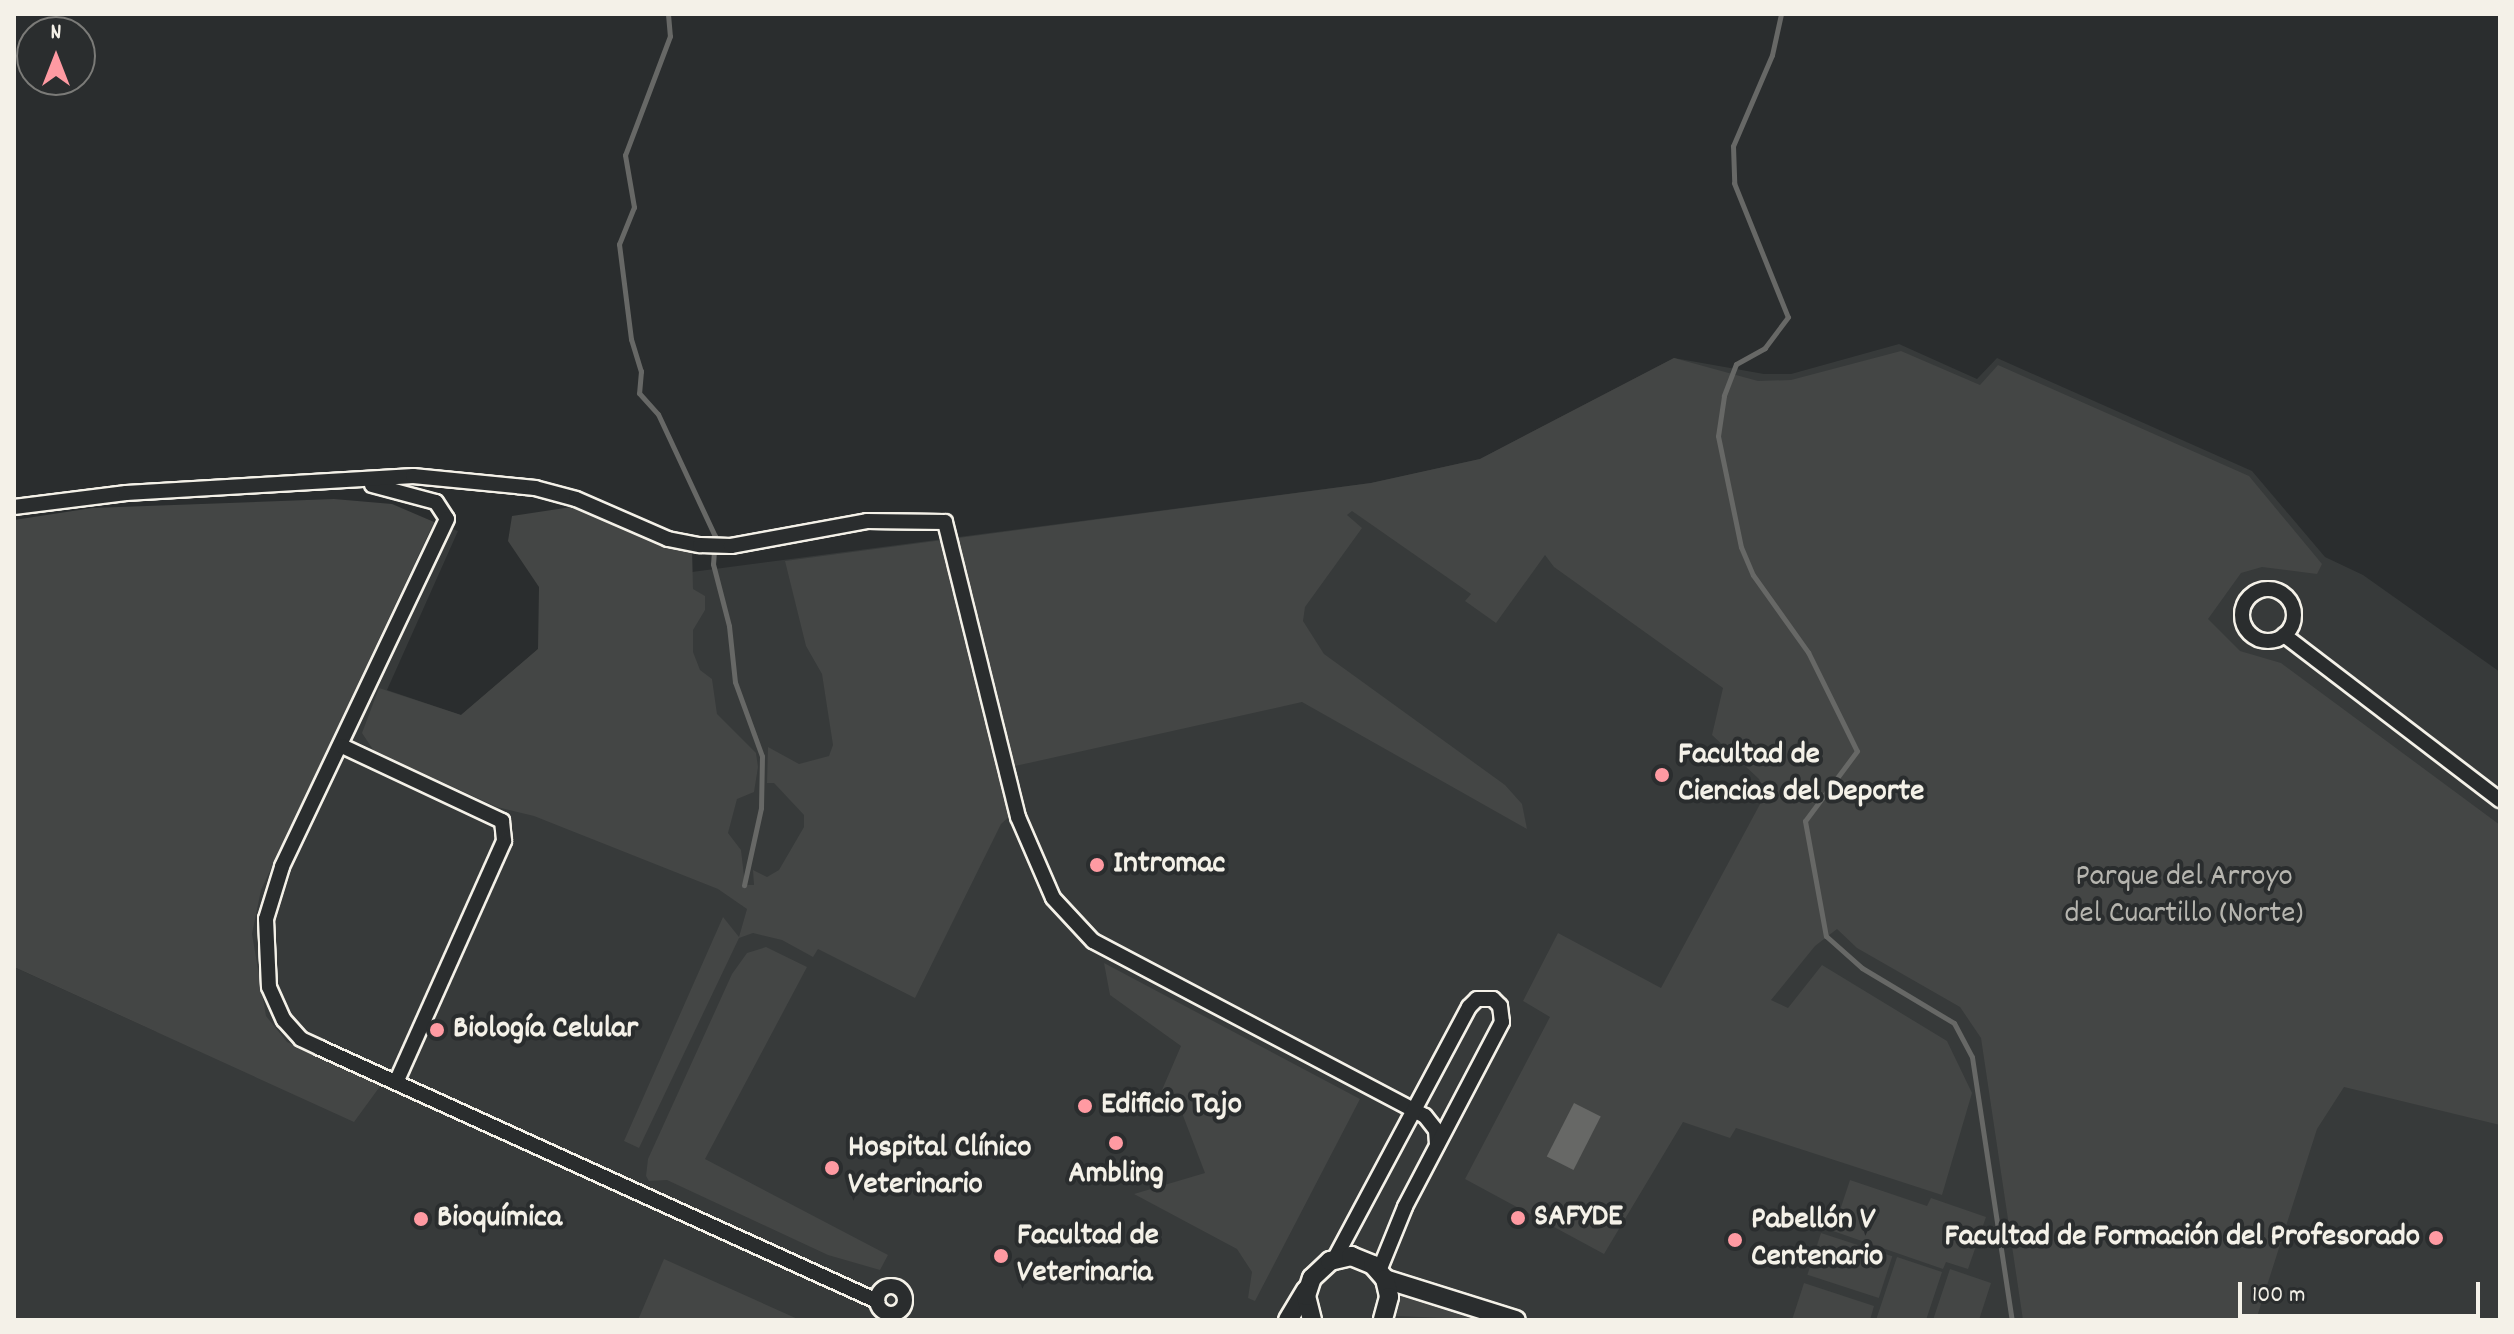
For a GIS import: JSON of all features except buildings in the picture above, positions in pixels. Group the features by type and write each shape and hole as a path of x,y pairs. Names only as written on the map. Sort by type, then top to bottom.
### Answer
{"main road":[{"path":"1288,1320 1319,1268 1335,1258 1359,1258 1382,1275 1516,1320"},
{"path":"1382,1275 1389,1303 1383,1320"},
{"path":"1309,1284 1306,1302 1312,1320"}],"street":[{"path":"14,507 126,493 356,483 413,476 535,488 576,499 668,539 704,545 726,545 867,521 945,522 1018,817 1053,898 1093,941 1415,1111 1432,1122 1437,1145"},
{"path":"356,483 421,496 442,507 447,519 282,867 266,919 263,953 269,987 284,1020 301,1039 842,1286 879,1295 895,1287 904,1297 901,1309 887,1317 879,1295"},
{"path":"2284,635 2500,800"},
{"path":"342,746 502,821 504,841 396,1082"},
{"path":"1335,1258 1469,1007 1484,998 1497,1002 1502,1022 1437,1145 1382,1275"}],"shaded area":[{"path":"1899,344 1977,379 1997,358 2252,471 2325,557 2363,575 2500,672 2500,1320 14,1320 14,967 157,1032 426,519 458,531 387,690 461,715 538,649 684,573 1371,483 1480,459 1674,358 1764,374 1791,374"},
{"path":"1574,1103 1601,1117 1573,1170 1547,1156"}],"green space":[{"name":"Parque del Arroyo del Cuartillo (Norte)","path":"1901,351 1980,385 1998,365 2249,476 2322,564 2317,574 2262,567 2241,573 2208,619 2240,651 2281,663 2500,825 2500,1125 2344,1087 2317,1129 2256,1320 2023,1320 1981,1038 1960,1007 1857,948 1837,929 1815,946 1771,1000 1788,1008 1822,965 1947,1041 1972,1093 1942,1195 1736,1128 1730,1138 1683,1122 1604,1254 1465,1179 1550,1017 1523,1001 1558,933 1661,988 1766,793 1759,779 1712,735 1723,688 1554,567 1545,555 1496,623 1465,601 1471,594 1352,511 1347,515 1362,528 1305,607 1303,621 1324,654 1505,785 1522,804 1527,829 1302,702 1002,769 1012,814 1001,824 915,998 818,949 813,957 782,940 753,933 739,938 639,1148 624,1141 723,917 739,937 747,909 718,889 534,816 497,807 374,751 362,733 379,688 461,715 538,649 539,587 508,541 512,516 578,506 692,548 693,589 705,596 705,610 693,630 693,652 700,670 712,679 717,714 756,753 758,767 754,792 737,799 728,833 741,850 745,885 754,885 753,870 767,877 779,870 804,827 804,815 774,783 767,783 768,747 799,764 829,756 833,745 822,674 806,646 785,561 1371,483 1480,459 1674,358 1758,381 1791,380"},
{"path":"334,499 392,504 434,522 261,890 252,934 266,1016 287,1042 381,1085 354,1122 14,967 14,520 92,508"},
{"path":"766,947 807,967 705,1159 888,1255 880,1270 828,1255 667,1180 649,1181 646,1176 648,1159 732,974 747,953"},
{"path":"1104,963 1360,1099 1255,1301 1248,1298 1252,1272 1237,1249 1134,1194 1205,1173 1182,1113 1162,1090 1181,1046 1110,995"},
{"path":"1850,1180 1927,1206 1931,1198 1986,1217 1968,1269 1946,1262 1943,1269 1833,1231"},
{"path":"1821,1233 1892,1256 1879,1298 1807,1275"},
{"path":"1897,1257 1942,1272 1926,1320 1876,1320"},
{"path":"664,1259 800,1320 638,1320"},
{"path":"1950,1269 1991,1283 1979,1320 1933,1320"},
{"path":"1804,1283 1874,1306 1870,1320 1792,1320"},
{"path":"1401,1294 1491,1320 1396,1316"}],"waterway":[{"path":"668,14 670,36 625,155 634,207 619,244 631,339 641,371 639,393 658,414 715,536 713,564 729,626 735,682 762,756 761,808 744,885"},
{"path":"1781,14 1772,55 1733,146 1734,183 1788,317 1765,348 1736,364 1724,396 1718,436 1741,547 1753,575 1808,652 1857,751 1805,821 1826,936 1862,968 1954,1023 1972,1057 2012,1320"}],"place":[{"name":"Facultad de Ciencias del Deporte","path":"1662,775"},
{"name":"Intromac","path":"1097,865"},
{"name":"Biología Celular","path":"437,1030"},
{"name":"Edificio Tajo","path":"1085,1106"},
{"name":"Ambling","path":"1116,1143"},
{"name":"Hospital Clínico Veterinario","path":"832,1168"},
{"name":"SAFYDE","path":"1518,1218"},
{"name":"Bioquímica","path":"421,1219"},
{"name":"Facultad de Formación del Profesorado","path":"2436,1238"},
{"name":"Pabellón V Centenario","path":"1735,1240"},
{"name":"Facultad de Veterinaria","path":"1001,1256"}]}
